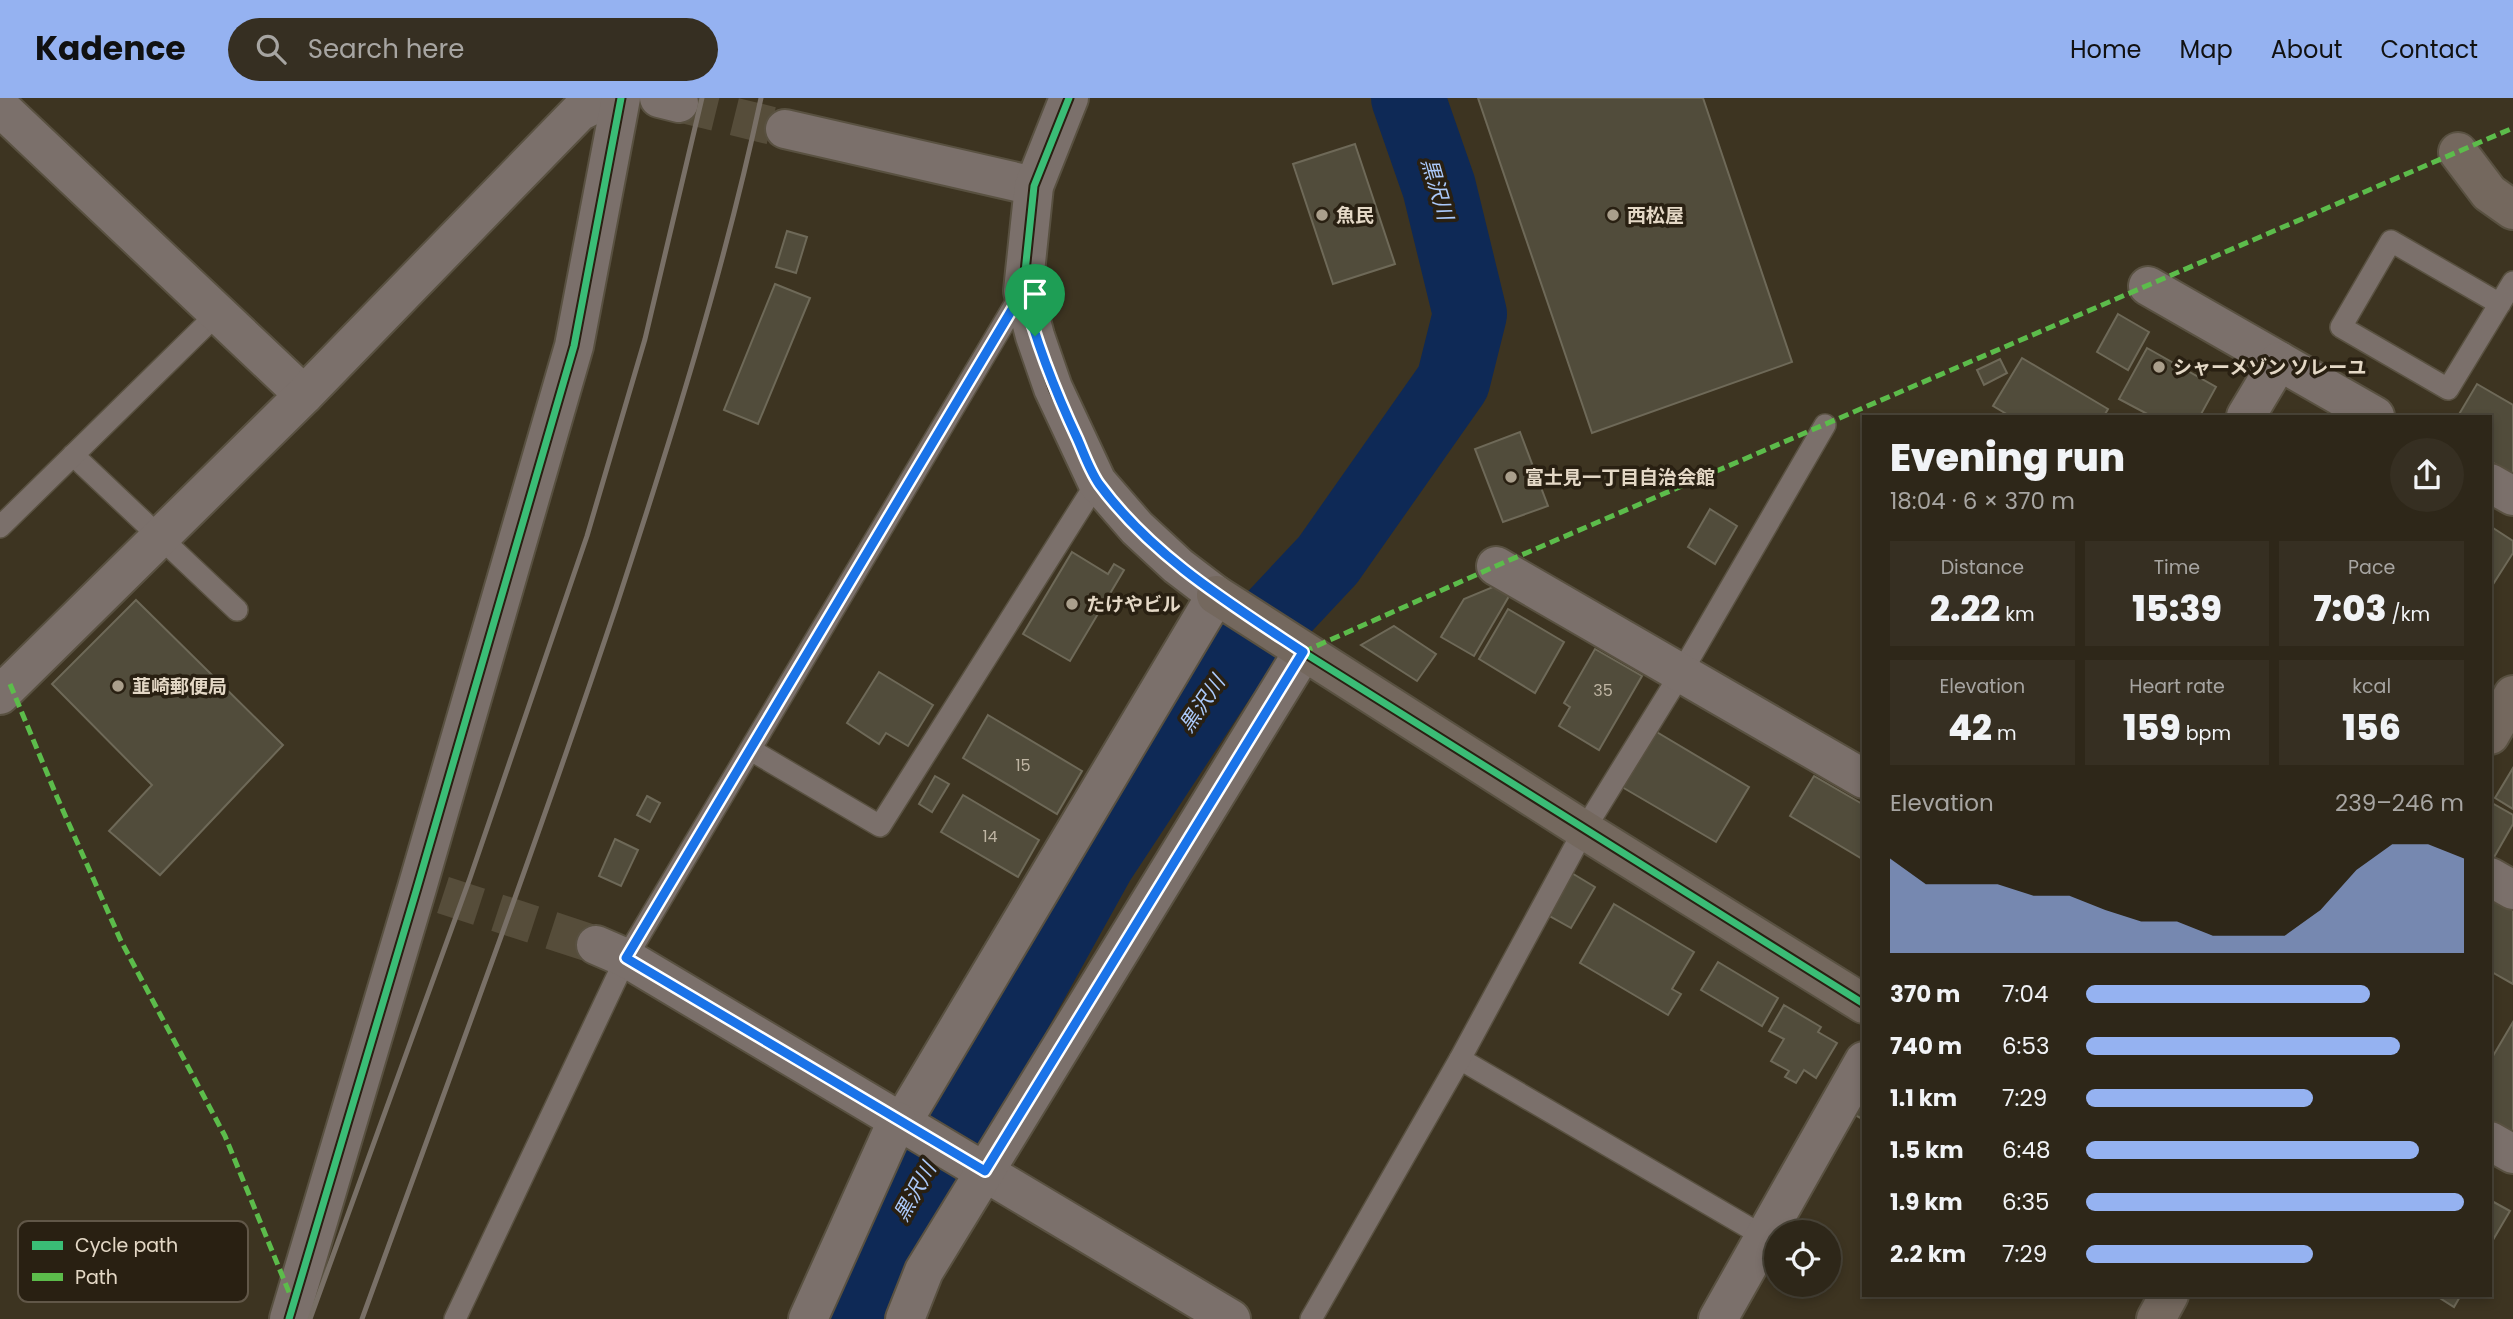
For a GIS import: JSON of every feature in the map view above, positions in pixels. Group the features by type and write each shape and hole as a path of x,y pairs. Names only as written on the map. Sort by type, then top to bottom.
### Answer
{"street":[{"path":"3,682 161,538 579,112 607,98"},
{"path":"289,1319 430,892 574,346 621,98"},
{"path":"1069,98 1034,186 1023,291 1053,388 1097,482 1137,528 1178,566 1216,595 1303,652 1862,1003"},
{"path":"0,107 304,395"},
{"path":"785,130 1034,186"},
{"path":"2459,152 2489,193 2513,210"},
{"path":"2148,286 2373,415"},
{"path":"2247,415 2278,361"},
{"path":"2492,484 2513,496"},
{"path":"1496,566 1862,778"},
{"path":"808,1319 899,1122 1216,595"},
{"path":"905,1319 924,1271 1303,652"},
{"path":"2492,732 2513,695"},
{"path":"2492,878 2513,890"},
{"path":"611,951 1231,1319"},
{"path":"1775,1220 1862,1065"},
{"path":"2492,1142 2513,1154"},
{"path":"1718,1319 1764,1239"},
{"path":"2156,1319 2168,1297"}],"lane":[{"path":"2500,304 2391,241 2341,327 2448,389 2500,304 2513,282"},
{"path":"455,1319 611,951 751,750 1023,291"},
{"path":"0,527 218,313"},
{"path":"1311,1319 1460,1059 1584,830 1681,673 1825,425"},
{"path":"73,455 237,610"},
{"path":"751,750 880,826 1097,482"},
{"path":"1460,1059 1764,1236"}],"building":[{"path":"1478,98 1703,98 1792,362 1592,433"},
{"path":"1355,144 1395,264 1333,284 1293,164"},
{"path":"787,231 807,237 796,273 776,267"},
{"path":"775,284 810,298 758,424 724,410"},
{"path":"2118,314 2149,332 2128,370 2097,352"},
{"name":"シャーメゾン ソレーユ","path":"2147,348 2216,387 2201,415 2149,415 2119,399"},
{"path":"2022,358 2108,409 2105,415 2008,415 1993,406"},
{"path":"2000,359 2007,373 1984,385 1977,370"},
{"path":"2477,384 2513,405 2513,474 2492,462 2492,415 2459,415"},
{"name":"富士見一丁目自治会館","path":"1520,432 1548,506 1503,522 1475,449"},
{"path":"1710,509 1737,526 1715,564 1688,547"},
{"path":"2492,527 2513,541 2513,553 2492,586"},
{"name":"たけやビル","path":"1072,552 1108,574 1114,564 1124,570 1070,661 1023,634"},
{"path":"1500,584 1512,591 1474,656 1441,637 1464,599"},
{"path":"136,600 283,745 160,875 109,831 152,785 52,684"},
{"path":"1508,609 1564,642 1535,693 1479,659"},
{"path":"1394,626 1436,654 1417,681 1361,645"},
{"path":"1595,649 1642,676 1599,750 1559,726 1570,707 1564,703"},
{"path":"879,672 933,705 908,746 886,733 879,744 847,723"},
{"path":"988,715 1082,771 1057,814 963,758"},
{"path":"1655,731 1749,787 1716,842 1622,787"},
{"path":"2513,768 2513,809 2495,798"},
{"path":"935,776 949,784 932,812 919,804"},
{"path":"1814,776 1862,804 1862,859 1790,816"},
{"path":"963,795 1039,840 1018,877 941,832"},
{"path":"647,796 660,803 650,822 637,815"},
{"path":"2492,803 2513,815 2513,824 2493,859"},
{"path":"615,839 638,850 621,886 599,876"},
{"path":"1570,872 1595,887 1571,928 1546,914"},
{"path":"2492,893 2513,905 2513,984 2492,972"},
{"path":"1614,904 1694,952 1672,989 1681,994 1668,1015 1580,963"},
{"path":"1718,962 1778,998 1762,1026 1701,990"},
{"path":"1784,1005 1821,1027 1818,1032 1837,1043 1816,1078 1804,1070 1796,1083 1785,1077 1789,1071 1771,1061 1784,1039 1769,1031"},
{"path":"2513,1022 2513,1136 2492,1123 2492,1058"},
{"path":"1862,1099 1862,1119 1853,1114"},
{"path":"2492,1201 2510,1211 2492,1242"},
{"path":"2438,1297 2460,1297 2454,1307"}],"waterway":[{"name":"黒沢川","path":"862,1319 893,1231 1098,862 1223,672 1328,560 1453,382 1470,314 1439,187 1408,98"}],"tunnel":[{"path":"679,103 785,129"},
{"path":"443,895 596,945"}],"railway":[{"path":"310,1319 470,878 587,536 645,339 702,98"},
{"path":"362,1319 523,875 616,607 695,354 730,227 761,98"}],"marked path":[{"path":"1303,652 1496,566 2513,128"},
{"path":"10,684 121,941 225,1136 293,1302"}],"cycle path":[{"path":"289,1319 574,346 621,98"},
{"path":"1069,98 1034,186 1023,291 1053,388 1097,482 1137,528 1178,566 1216,595 1303,652 1862,1003"}],"place":[{"name":"魚民","path":"1322,215"},
{"name":"西松屋","path":"1613,215"},
{"name":"シャーメゾン ソレーユ","path":"2159,367"},
{"name":"富士見一丁目自治会館","path":"1511,477"},
{"name":"たけやビル","path":"1072,604"},
{"name":"韮崎郵便局","path":"118,686"}],"route":[{"path":"1023,291 1035,336 1053,388 1097,482 1137,528 1178,566 1216,595 1303,652 985,1171 626,958 1023,291"}]}
